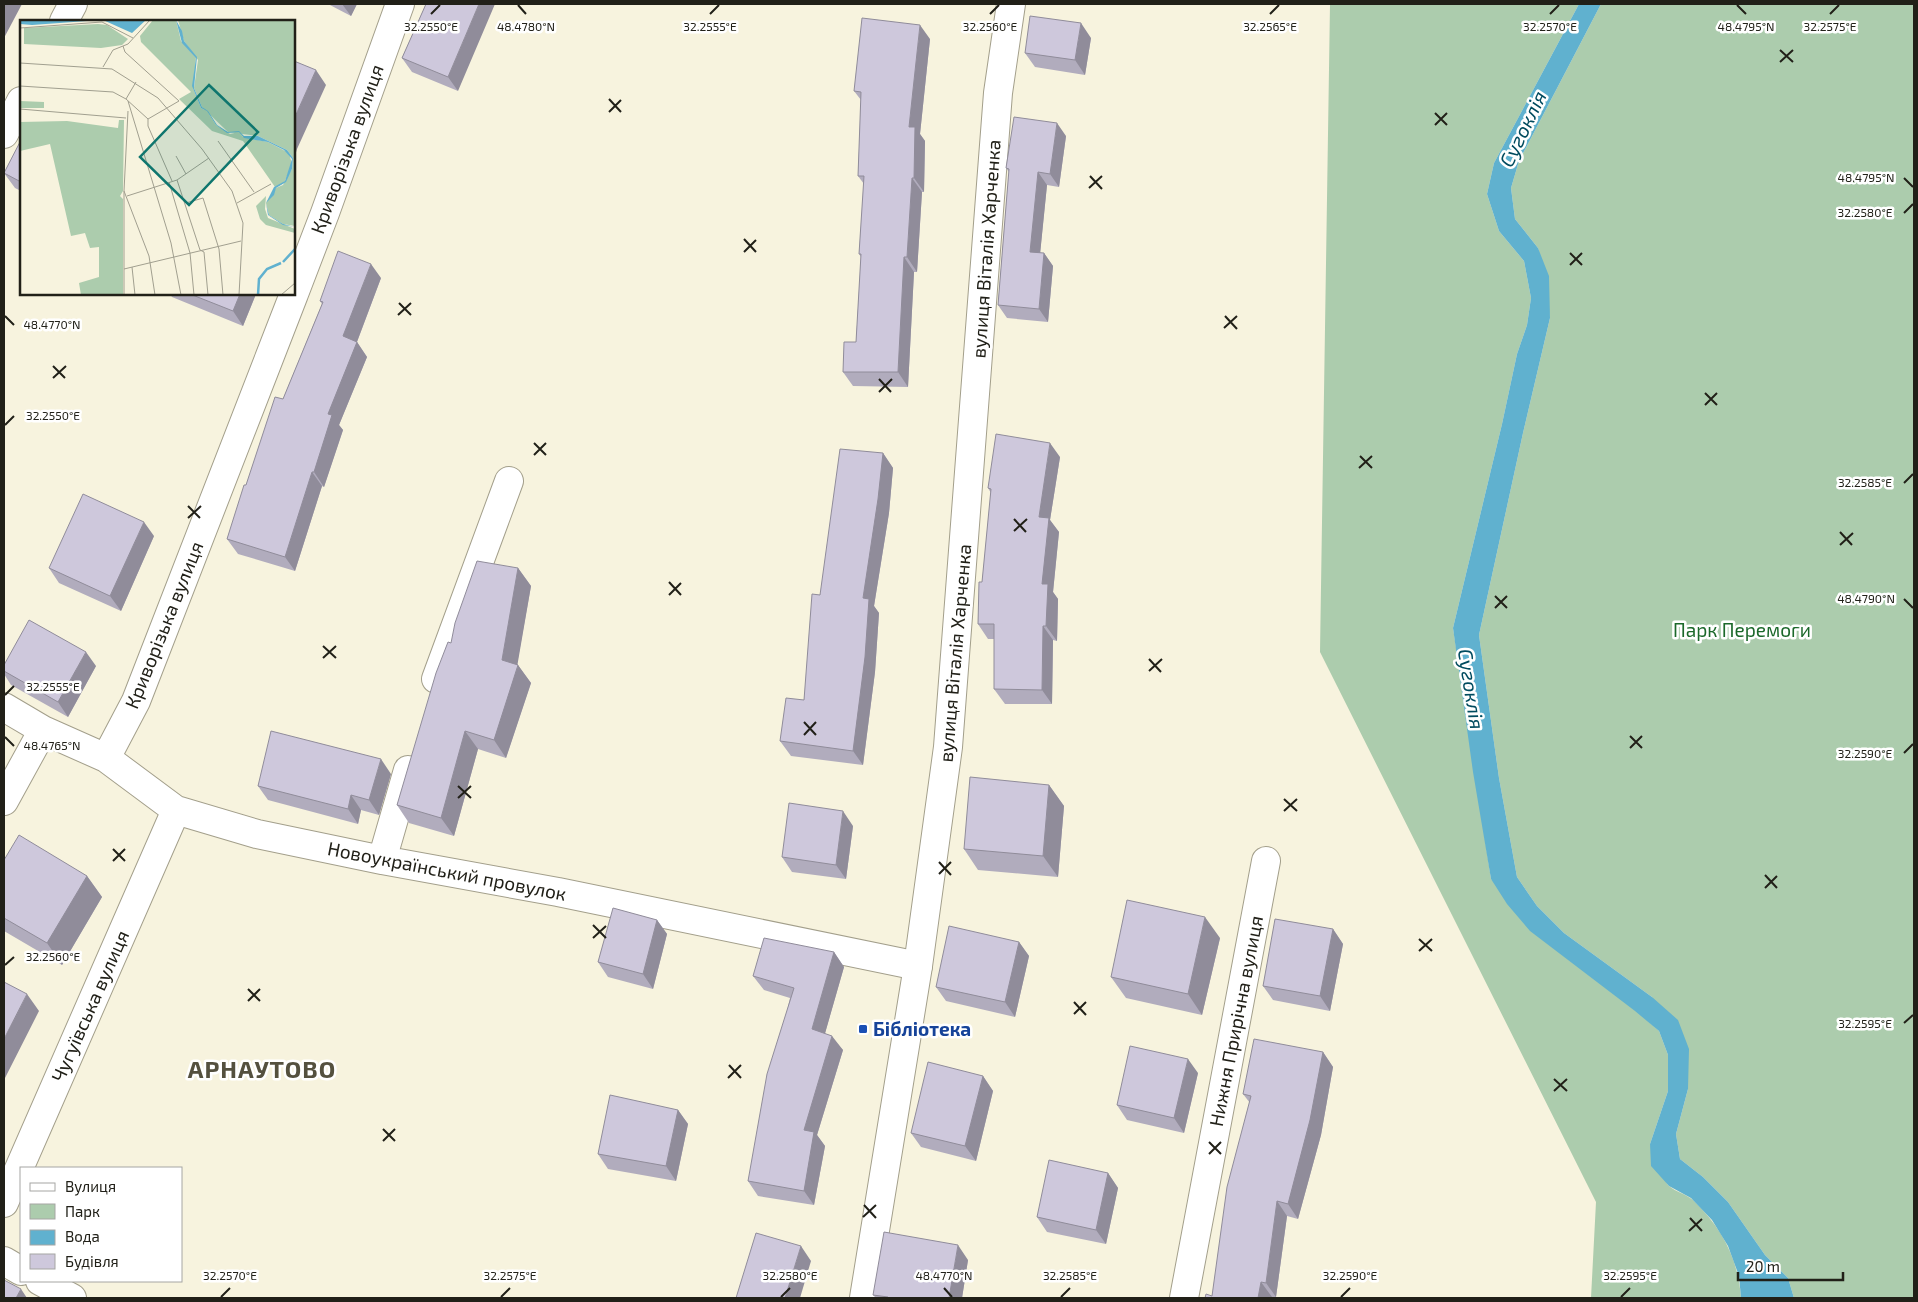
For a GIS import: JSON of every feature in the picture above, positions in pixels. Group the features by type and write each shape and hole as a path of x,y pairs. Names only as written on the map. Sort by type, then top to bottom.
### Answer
{"street":[{"path":"65,20 73,4"},
{"name":"Криворізька вулиця","path":"295,291 400,4"},
{"name":"вулиця Віталія Харченка","path":"864,1298 918,966 948,747 998,92 1011,4"},
{"path":"4,134 20,103"},
{"name":"Криворізька вулиця","path":"106,758 136,701 294,295"},
{"path":"428,704 509,480"},
{"name":"Новоукраїнський провулок","path":"4,707 43,730 106,758 176,810 257,834 382,860 558,892 918,966"},
{"path":"4,801 43,730"},
{"path":"382,860 414,750"},
{"name":"Чугуївська вулиця","path":"4,1202 176,810"},
{"name":"Нижня Прирічна вулиця","path":"1184,1298 1266,861"},
{"path":"4,1261 20,1270"},
{"path":"42,1282 72,1298"}],"green space":[{"path":"1330,4 1579,4 1494,163 1487,194 1499,231 1524,261 1531,298 1527,325 1517,354 1453,628 1491,879 1659,1031 1668,1055 1668,1091 1650,1144 1669,1186 1693,1200 1712,1222 1727,1244 1736,1270 1741,1298 1591,1298 1596,1202 1320,652"},
{"name":"Парк Перемоги","path":"1601,4 1914,4 1914,1298 1794,1298 1788,1278 1765,1255 1728,1202 1703,1177 1680,1159 1676,1134 1688,1089 1652,997 1564,933 1537,906 1517,877 1499,778 1479,635 1550,318 1538,248 1515,219 1511,188 1519,161"}],"water":[{"name":"Сугоклія","path":"1579,4 1601,4 1519,161 1511,188 1515,219 1538,248 1549,276 1550,318 1479,635 1499,778 1517,877 1537,906 1564,933 1652,997 1678,1020 1689,1049 1688,1089 1676,1134 1680,1159 1703,1177 1728,1202 1765,1255 1788,1278 1794,1298 1741,1298 1739,1276 1728,1246 1712,1220 1691,1198 1669,1186 1651,1166 1650,1144 1668,1091 1668,1055 1659,1031 1530,931 1507,904 1491,879 1473,772 1453,628 1517,354 1527,325 1531,298 1524,261 1499,231 1487,194 1494,163"}],"building":[{"path":"426,4 479,4 448,77 402,58"},
{"path":"1030,16 1081,23 1075,60 1025,53"},
{"path":"862,18 920,25 909,127 915,127 914,178 912,178 907,257 904,257 898,372 843,372 844,342 856,342 861,254 859,254 864,176 858,176 861,92 854,91"},
{"path":"295,61 316,70 295,117"},
{"path":"1014,117 1057,123 1050,174 1038,172 1030,252 1044,253 1039,309 998,305 1009,169 1006,168"},
{"path":"20,142 20,181 4,173"},
{"path":"338,251 371,264 343,336 357,342 328,414 332,415 285,557 227,539 275,397 283,399 323,302 320,301"},
{"path":"193,295 240,295 233,311"},
{"path":"996,434 1050,443 1039,517 1049,518 1042,584 1048,584 1046,626 1043,626 1042,690 994,689 994,624 978,624 979,582 982,582 991,489 988,488"},
{"path":"840,449 883,453 863,598 869,599 865,657 853,751 780,741 786,698 804,700 812,594 820,595"},
{"path":"83,494 144,522 110,596 49,568"},
{"path":"477,561 518,568 502,660 518,665 494,740 465,731 441,818 397,805 436,673 448,642 451,643 455,623"},
{"path":"29,620 86,652 58,702 4,671 4,665"},
{"path":"271,731 381,759 369,800 351,795 348,809 258,786"},
{"path":"970,777 1049,785 1043,856 964,849"},
{"path":"789,803 843,811 836,865 782,857"},
{"path":"19,835 87,876 47,943 4,918 4,860"},
{"path":"1127,900 1205,917 1188,994 1111,977"},
{"path":"613,908 657,920 643,974 598,962"},
{"path":"1275,919 1333,929 1320,996 1263,986"},
{"path":"949,926 1019,942 1005,1002 936,987"},
{"path":"764,938 834,952 812,1029 832,1036 804,1130 814,1132 804,1191 748,1181 767,1074 794,988 753,976"},
{"path":"4,982 27,994 4,1039"},
{"path":"1254,1039 1323,1052 1310,1120 1288,1204 1277,1201 1266,1283 1261,1282 1258,1298 1205,1298 1206,1294 1212,1296 1227,1187 1251,1096 1243,1094"},
{"path":"1130,1046 1188,1059 1174,1118 1117,1105"},
{"path":"928,1062 983,1076 965,1146 911,1133"},
{"path":"610,1095 678,1110 666,1166 598,1154"},
{"path":"1049,1160 1108,1173 1096,1230 1037,1217"},
{"path":"884,1232 958,1245 949,1298 887,1298 873,1295"},
{"path":"756,1233 801,1246 785,1298 736,1298"},
{"path":"4,1280 21,1289 16,1298 4,1298"}],"place":[{"name":"Бібліотека","path":"863,1029"}],"district":[{"name":"АРНАУТОВО","path":"262,1070"}]}
